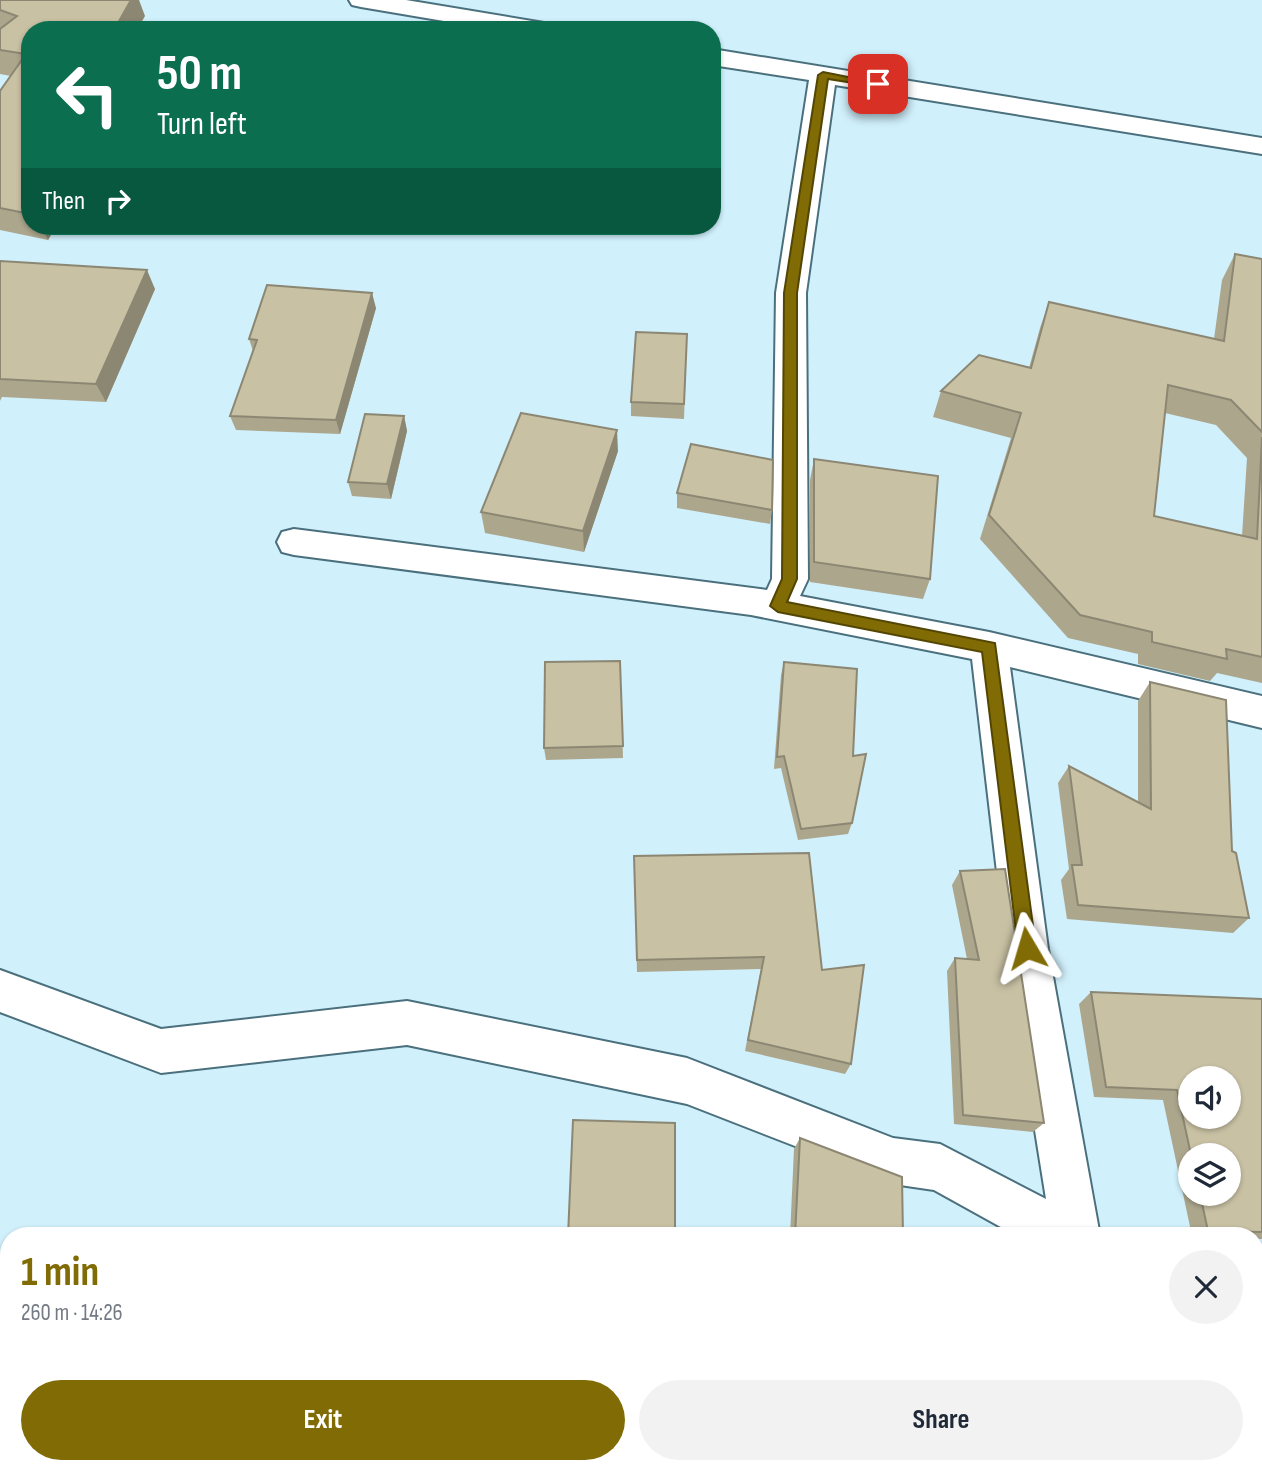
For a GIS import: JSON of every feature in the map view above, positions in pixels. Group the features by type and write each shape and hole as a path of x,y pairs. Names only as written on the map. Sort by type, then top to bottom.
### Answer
{"street":[{"path":"361,0 489,21"},
{"path":"721,58 1262,146"},
{"path":"778,606 790,579 790,293 823,75"},
{"path":"294,542 778,606 989,647 1262,712"},
{"path":"989,647 1027,948 1074,1227"},
{"path":"0,991 161,1051 407,1023 687,1081 893,1161 940,1167 1049,1227"}],"building":[{"path":"0,0 131,0 119,21 21,21 21,53 0,50 0,29 17,16 0,10"},
{"path":"21,61 21,212 0,208 0,91"},
{"path":"1235,254 1262,259 1262,432 1231,400 1168,385 1154,516 1257,539 1262,437 1262,657 1226,649 1227,659 1152,642 1152,632 1080,615 989,515 1021,413 941,391 979,355 1031,368 1049,302 1224,341"},
{"path":"0,261 147,270 96,384 0,379"},
{"path":"267,285 372,293 336,420 230,416 257,340 249,339"},
{"path":"636,332 687,334 684,404 631,402"},
{"path":"521,413 617,430 583,531 481,512"},
{"path":"365,414 404,416 387,484 348,482"},
{"path":"691,444 773,460 772,510 677,493"},
{"path":"814,459 938,476 930,579 814,562"},
{"path":"620,661 623,746 544,748 545,662"},
{"path":"784,662 857,669 853,756 866,754 852,823 801,829 784,756 777,757"},
{"path":"1150,682 1226,700 1232,851 1236,853 1249,918 1078,905 1072,865 1082,865 1069,766 1151,809"},
{"path":"809,853 822,970 864,965 851,1064 748,1040 764,957 637,960 634,856"},
{"path":"1005,869 1044,1123 963,1115 955,958 979,960 960,871"},
{"path":"1091,992 1262,999 1262,1227 1207,1227 1203,1206 1241,1206 1241,1143 1188,1143 1185,1129 1241,1129 1241,1066 1178,1066 1178,1095 1177,1090 1106,1087"},
{"path":"573,1120 675,1123 675,1227 568,1227"},
{"path":"800,1138 902,1177 903,1227 795,1227"}],"route":[{"path":"878,84 823,75 790,293 790,579 778,606 989,647 1027,948"}]}
